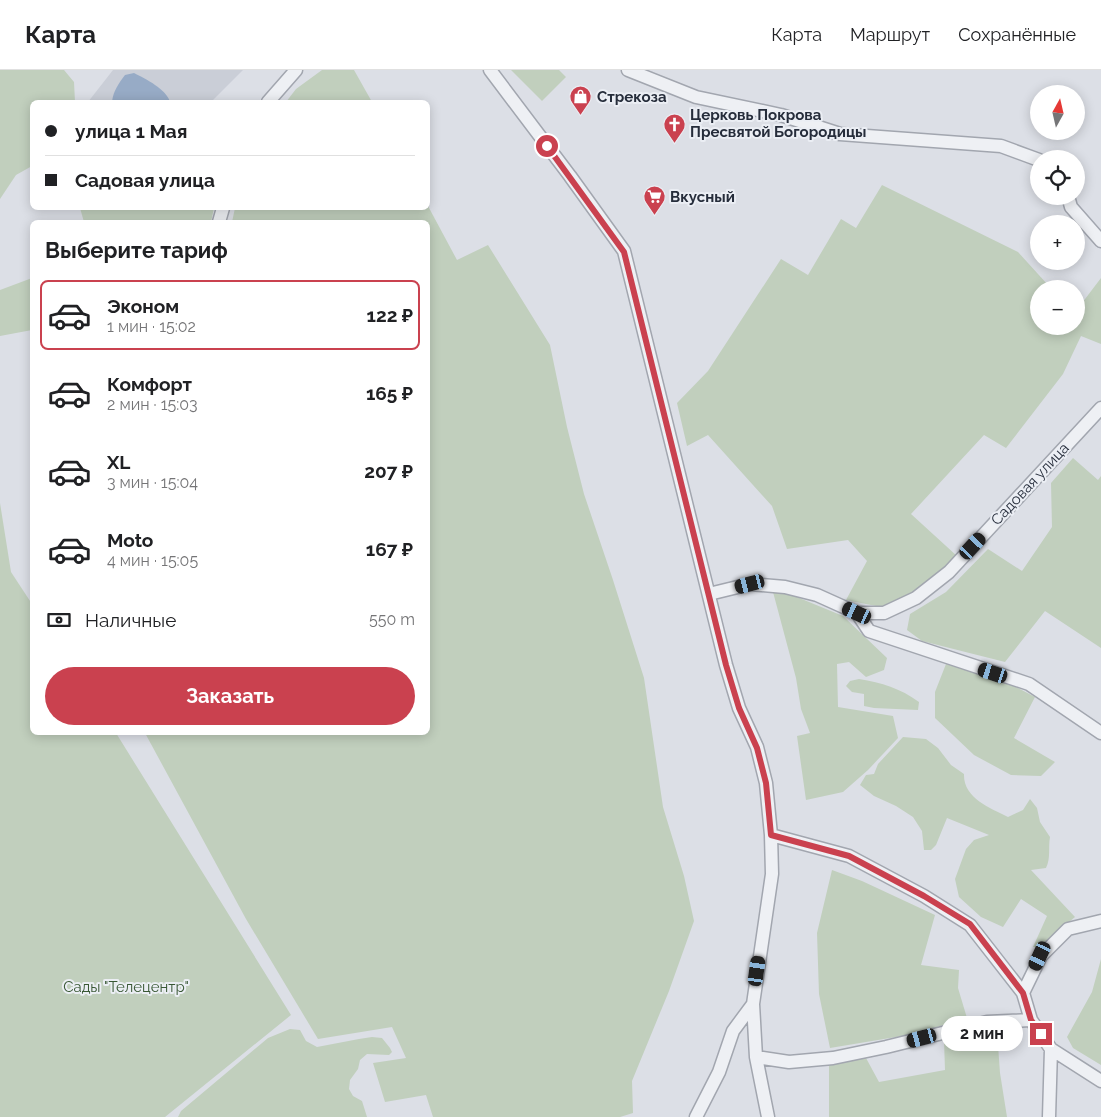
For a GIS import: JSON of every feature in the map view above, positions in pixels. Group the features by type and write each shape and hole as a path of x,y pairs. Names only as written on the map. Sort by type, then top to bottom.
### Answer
{"street":[{"path":"270,100 296,70"},
{"path":"490,70 570,176 624,252 726,665 739,708 757,748 766,783 771,835 772,874 753,1004 756,1057 768,1117"},
{"path":"628,70 696,97 781,115 840,134 1000,146 1030,157"},
{"path":"1070,205 1101,241"},
{"name":"Садовая улица","path":"709,594 750,584 785,587 817,595 857,613 884,613 916,598 949,572 1101,408"},
{"name":"Садовая улица","path":"857,613 869,631 1029,684 1101,733"},
{"path":"771,835 849,856 924,896 970,924 1023,993 1031,1020 1051,1049 1101,1081"},
{"path":"1023,993 1040,956 1068,929 1101,921"},
{"path":"696,1117 718,1072 733,1031 753,1004"},
{"path":"756,1057 789,1062 833,1058 886,1048 987,1022 1031,1020"},
{"path":"1049,1117 1051,1049"}],"shaded area":[{"path":"113,70 243,70 213,100 90,100"}],"green space":[{"path":"0,70 64,70 74,82 75,100 30,100 30,167 16,175 0,199"},
{"path":"322,70 354,70 371,100 288,100 296,89"},
{"path":"511,70 559,70 566,77 542,101"},
{"path":"882,185 1018,252 1030,265 1030,270 1034,270 1043,280 1030,280 1030,335 1085,335 1085,299 1101,278 1101,344 1081,336 1063,374 1006,448 984,435 911,514 957,556 926,585 908,598 881,607 846,600 867,561 848,540 787,549 772,506 708,435 687,446 677,403 708,371 781,259 808,275 841,219 856,228"},
{"path":"81,210 214,210 211,220 83,220"},
{"path":"235,210 430,210 457,260 488,245 550,345 567,427 584,494 644,678 663,807 684,876 694,921 669,991 632,1081 633,1113 620,1117 433,1117 426,1095 385,1102 373,1063 406,1058 392,1027 318,1039 246,919 146,735 430,735 430,220 232,220"},
{"path":"30,279 30,330 0,336 0,290"},
{"path":"1073,458 1098,480 1101,476 1101,648 1045,611 1005,662 922,641 907,630 910,614 946,592 988,549 1022,571 1052,527 1051,483"},
{"name":"Сады \"Телецентр\"","path":"0,503 11,572 30,601 30,735 117,735 291,1015 165,1117 0,1117"},
{"path":"773,592 792,595 843,616 887,658 884,670 866,677 849,662 837,664 838,707 893,716 898,738 868,770 843,792 806,800 797,736 810,733 801,709 796,678"},
{"path":"946,664 1010,684 1035,697 1014,738 1055,762 1041,776 1011,775 974,755 935,718 935,692"},
{"path":"859,679 883,684 905,693 919,702 918,710 864,706 864,694 852,692 846,686 850,681"},
{"path":"903,737 926,739 938,748 951,765 964,774 968,790 973,796 993,810 1008,817 1023,810 1030,799 1037,808 1040,822 1050,837 1049,857 1046,868 1031,870 1075,917 1039,947 1033,947 1047,916 1021,899 1003,927 981,917 959,897 955,879 966,849 974,840 989,835 947,818 936,845 931,850 924,850 922,831 913,817 896,806 874,796 860,785 866,775 874,774 878,764"},
{"path":"832,870 862,881 935,915 921,965 959,970 958,988 967,1018 914,1034 830,1048 819,994 817,933"},
{"path":"1101,959 1101,1065 1073,1048 1067,1037 1092,992"},
{"path":"290,1029 300,1030 306,1041 317,1047 372,1037 382,1038 392,1052 389,1055 367,1054 360,1060 358,1069 350,1080 349,1089 353,1096 362,1101 367,1117 178,1117 181,1111 268,1038"},
{"path":"997,1031 1000,1073 1007,1117 829,1117 829,1064 866,1058 879,1082 945,1070 944,1041"}],"water":[{"path":"134,73 150,81 169,100 112,100 115,91 125,75"}],"place":[{"name":"Стрекоза","path":"581,116"},
{"name":"Церковь Покрова Пресвятой Богородицы","path":"674,143"},
{"name":"Вкусный","path":"654,216"}],"route":[{"path":"547,146 624,252 726,665 739,708 757,748 766,783 771,835 849,856 924,896 970,924 1023,993 1031,1020 1041,1034"}]}
